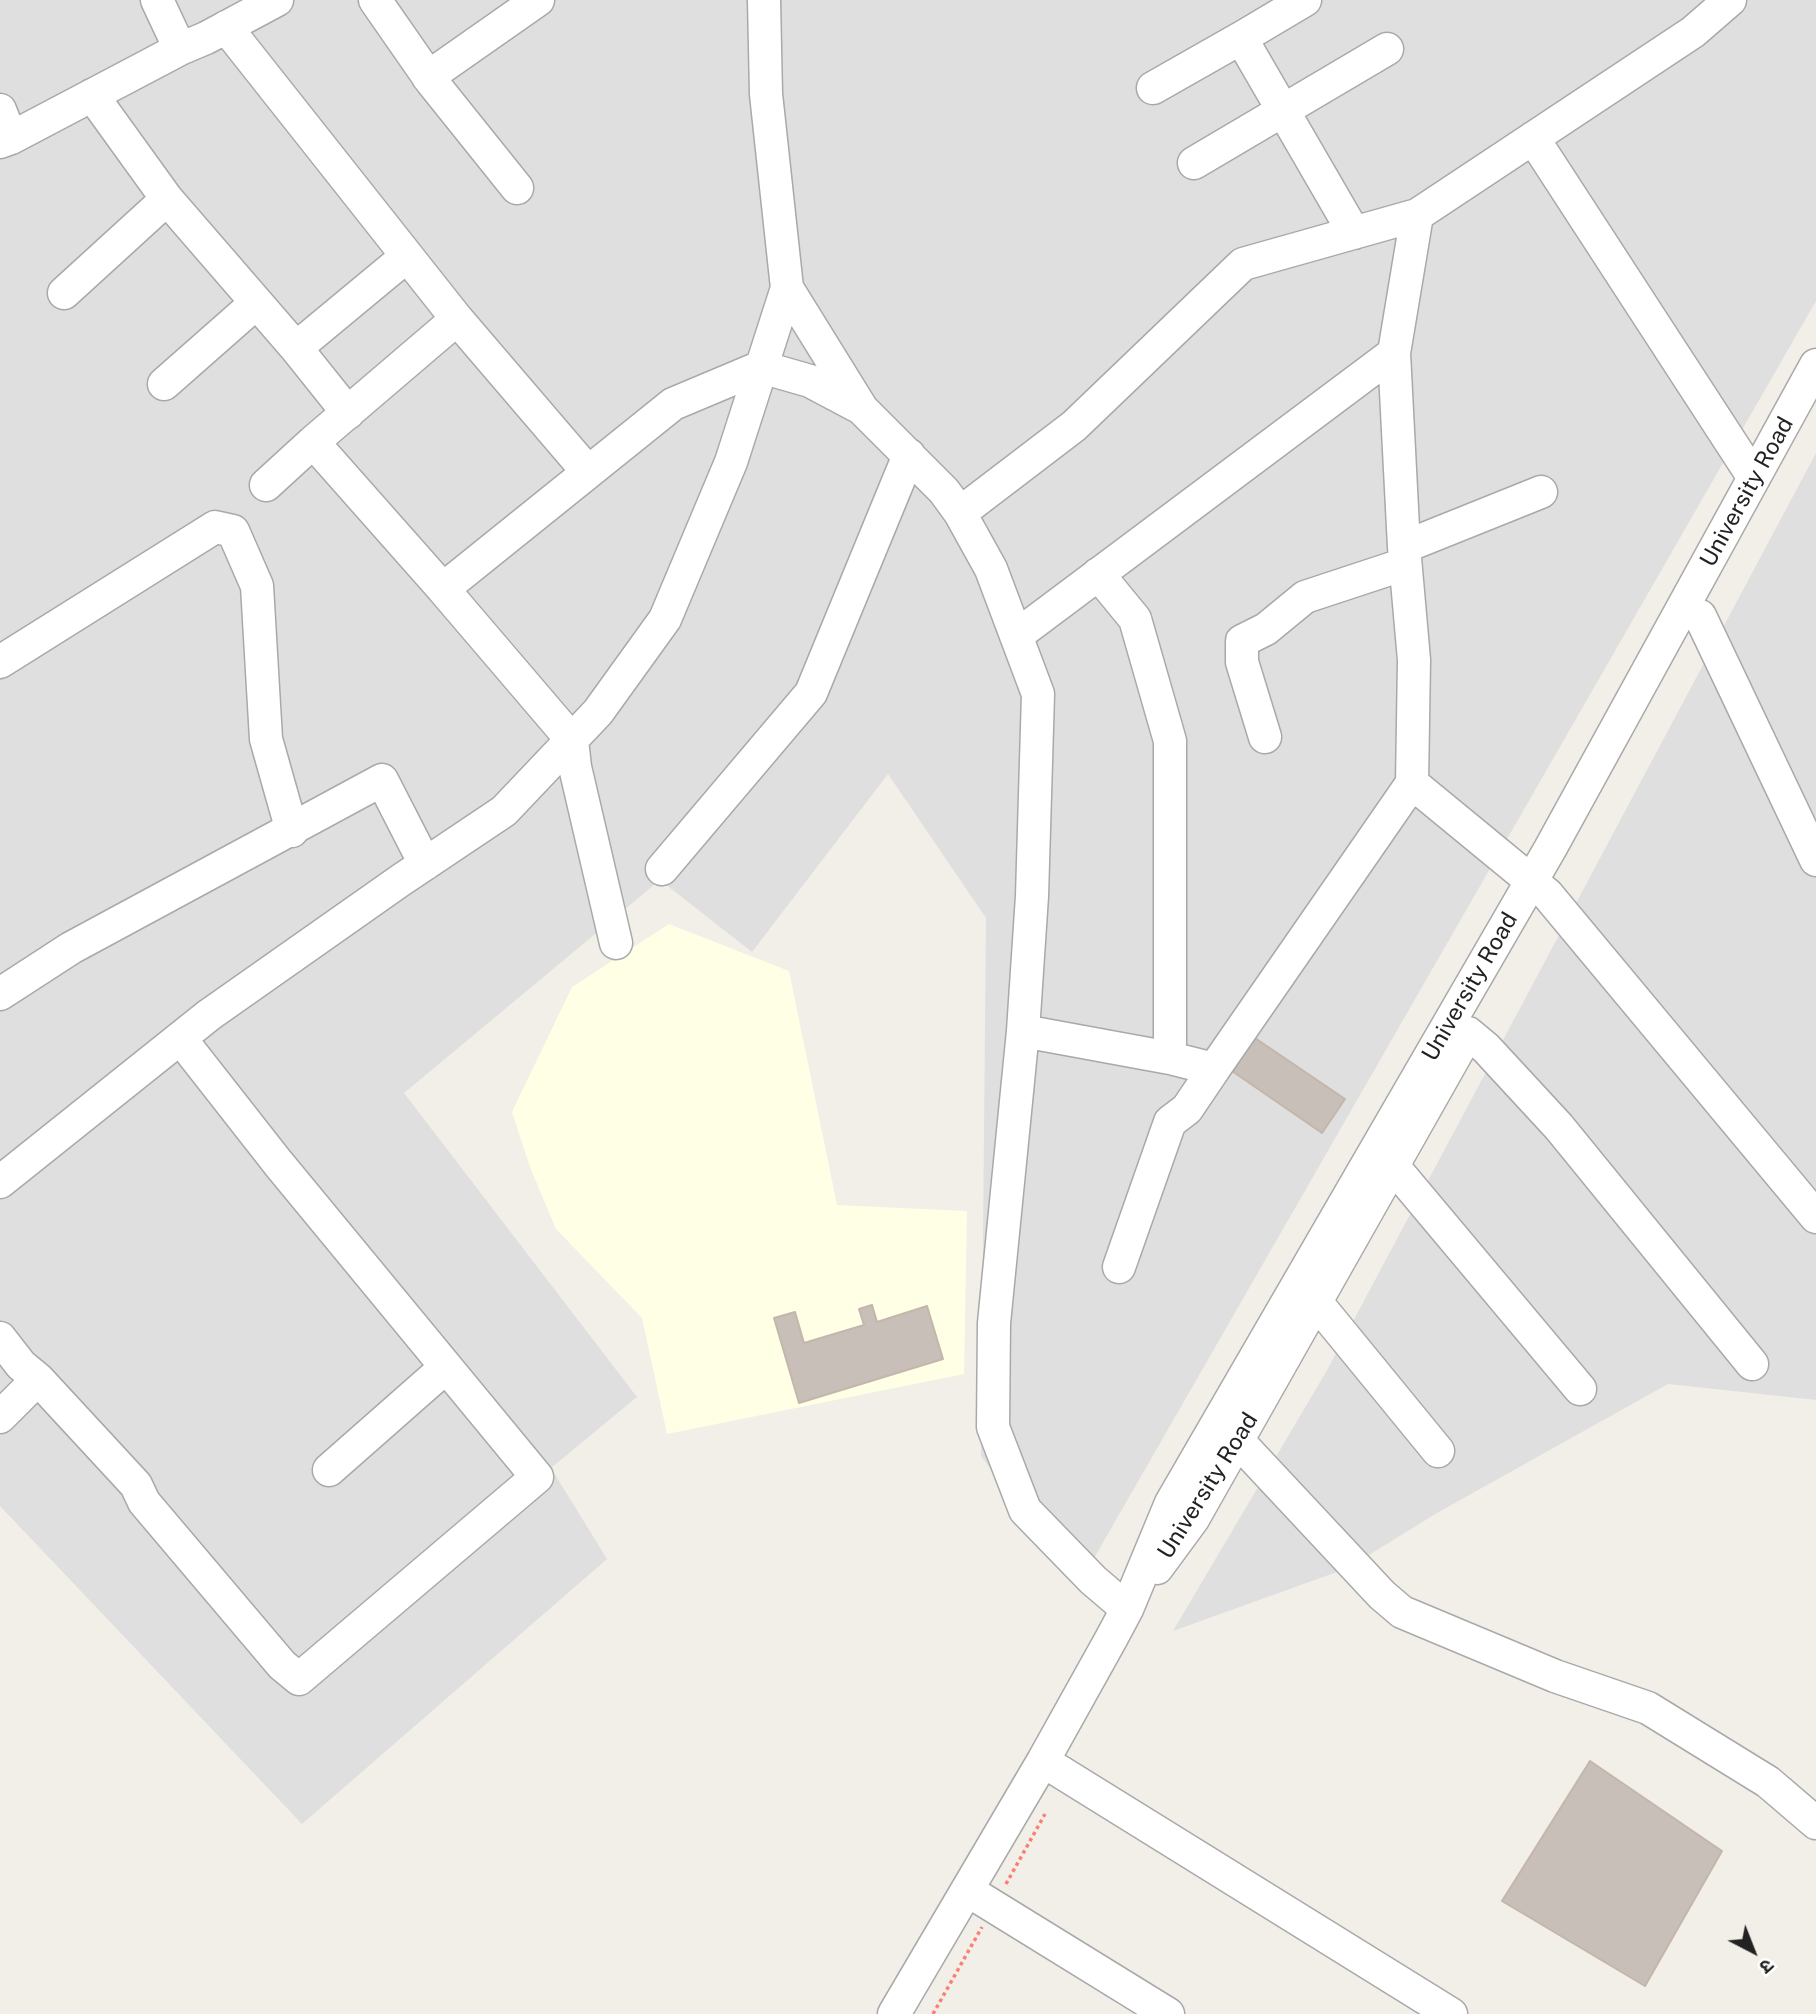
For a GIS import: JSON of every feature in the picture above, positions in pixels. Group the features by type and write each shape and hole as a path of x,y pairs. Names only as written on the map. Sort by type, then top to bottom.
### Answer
{"street":[{"path":"157,0 180,49"},
{"path":"4,130 92,95 278,0"},
{"path":"374,0 428,77 517,188"},
{"path":"428,77 538,0"},
{"path":"764,0 766,94 788,288 862,409 944,491 960,513 991,569 1038,694 1032,896 1023,1031 994,1323 993,1427 1025,1510 1093,1580 1127,1609"},
{"path":"1153,88 1306,0"},
{"path":"960,513 1074,426 1243,264 1418,215 1693,33 1730,0"},
{"path":"226,27 457,319 588,472"},
{"path":"1241,38 1354,233"},
{"path":"1194,163 1387,49"},
{"path":"92,95 167,199 296,348 348,413"},
{"path":"1533,138 1755,478"},
{"path":"64,293 167,199"},
{"path":"1119,1266 1170,1122 1187,1110 1412,783 1414,660 1404,555 1394,353 1418,215"},
{"path":"296,348 407,256"},
{"path":"0,1182 209,1015 504,811 598,712 665,619 731,462 788,288"},
{"path":"164,384 256,303"},
{"path":"266,485 457,319"},
{"path":"1016,636 1394,353"},
{"name":"University Road","path":"894,2014 1043,1762 1127,1609 1171,1503 1226,1434 1316,1302 1468,1033 1539,887 1816,365"},
{"path":"443,589 673,404 761,367 810,381 862,409"},
{"name":"University Road","path":"1226,1434 1539,887 1700,616 1816,405"},
{"path":"313,442 572,740 575,767 616,943"},
{"path":"662,869 811,692 909,455"},
{"path":"1265,737 1242,662 1242,641 1266,629 1305,597 1542,492"},
{"path":"0,662 215,527 233,531 257,586 266,739 292,831"},
{"path":"1098,574 1135,619 1170,741 1170,1058"},
{"path":"1700,616 1816,860"},
{"path":"0,994 71,948 383,780 425,864"},
{"path":"1412,783 1539,887 1816,1217"},
{"path":"1023,1031 1170,1058 1214,1069"},
{"path":"1468,1033 1486,1048 1559,1127 1752,1364"},
{"path":"0,1338 20,1365 38,1379 136,1485 152,1512 282,1665 299,1679 537,1477 278,1163 180,1038"},
{"path":"1393,1166 1580,1389"},
{"path":"1316,1302 1438,1451"},
{"path":"329,1470 446,1367"},
{"path":"0,1418 38,1379"},
{"path":"1226,1434 1382,1595 1402,1612 1555,1676 1648,1708 1768,1782 1816,1823"},
{"path":"1382,1595 1413,1602 1649,1692 1780,1772 1816,1801"},
{"path":"1043,1762 1451,2014"},
{"path":"967,1889 1168,2014"}],"path":[{"path":"933,2014 1049,1805"}],"shaded area":[{"path":"0,0 1816,0 1816,301 1078,1586 981,1456 986,918 888,774 752,952 660,880 404,1093 637,1397 551,1468 607,1559 302,1824 0,1506"},
{"path":"1816,453 1816,1400 1668,1384 1437,1513 1348,1568 1173,1631 1326,1372"},
{"path":"669,924 789,971 837,1205 967,1211 964,1374 667,1434 642,1318 556,1229 530,1167 512,1112 572,987"}],"building":[{"path":"1252,1036 1345,1099 1322,1133 1229,1069"},
{"path":"872,1305 877,1322 927,1306 943,1359 799,1403 774,1318 795,1312 804,1343 864,1325 859,1309"},
{"path":"1590,1761 1722,1851 1645,1986 1502,1901"}]}
